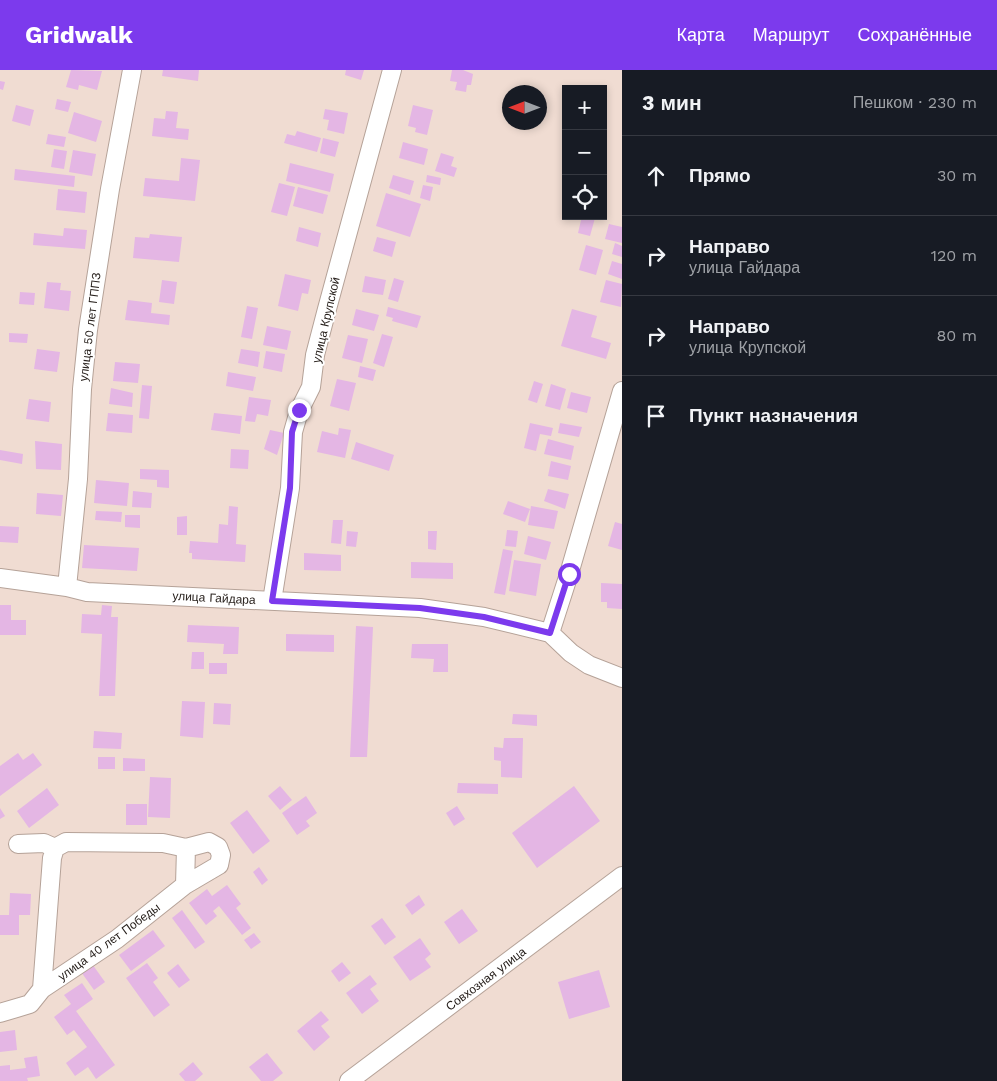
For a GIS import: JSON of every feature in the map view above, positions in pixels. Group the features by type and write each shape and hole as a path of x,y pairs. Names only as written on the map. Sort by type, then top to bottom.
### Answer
{"street":[{"name":"улица 50 лет ГППЗ","path":"67,586 78,479 82,389 88,330 110,189 132,70"},
{"name":"улица Крупской","path":"272,601 290,488 292,432 299,410 311,387 315,355 326,309 392,70"},
{"path":"550,633 622,391"},
{"name":"улица Гайдара","path":"0,578 67,586 87,592 420,608 484,617 550,633 571,653 589,665 622,678"},
{"path":"42,989 52,858 55,848 66,842 163,844 186,848 185,885"},
{"name":"улица 40 лет Победы","path":"0,1013 30,1004 42,989 117,939 185,885 219,865 221,855 218,847 209,842 186,848"},
{"path":"18,844 44,844 55,848"},
{"name":"Совхозная улица","path":"349,1081 622,876"}],"building":[{"path":"71,70 102,71 97,90 79,85 78,90 66,87"},
{"path":"163,70 199,70 198,81 162,76"},
{"path":"346,70 364,70 361,80 345,75"},
{"path":"452,70 463,70 473,74 471,85 467,85 466,92 455,90 457,82 450,81"},
{"path":"0,81 5,82 3,90 0,89"},
{"path":"57,99 71,102 68,112 55,109"},
{"path":"16,105 34,110 30,126 12,121"},
{"path":"413,105 433,110 427,135 415,132 416,128 408,126"},
{"path":"325,109 348,113 344,134 327,130 329,120 323,119"},
{"path":"166,111 178,112 176,128 189,129 188,140 152,136 154,118 165,119"},
{"path":"74,112 102,121 96,142 68,133"},
{"path":"297,131 321,138 317,152 284,143 287,134 295,136"},
{"path":"48,134 66,137 64,147 46,144"},
{"path":"323,138 339,142 335,157 320,153"},
{"path":"403,142 428,149 424,165 399,158"},
{"path":"54,149 67,151 64,169 51,167"},
{"path":"73,150 96,154 92,176 69,172"},
{"path":"441,153 454,157 451,166 457,168 454,177 435,171"},
{"path":"181,158 200,160 195,201 143,196 145,178 179,181"},
{"path":"290,163 334,174 330,192 286,181"},
{"path":"15,169 75,176 74,187 14,180"},
{"path":"393,175 414,181 410,195 389,188"},
{"path":"427,175 441,178 440,185 426,182"},
{"path":"279,183 295,187 287,216 271,212"},
{"path":"423,185 433,187 430,201 420,198"},
{"path":"298,187 328,195 323,214 293,206"},
{"path":"58,189 87,192 85,213 56,210"},
{"path":"386,193 421,204 410,237 376,226"},
{"path":"581,220 594,220 590,236 578,233"},
{"path":"609,224 622,227 622,243 605,239"},
{"path":"299,227 321,233 318,247 296,241"},
{"path":"64,228 87,230 85,249 33,245 34,233 63,236"},
{"path":"150,234 182,237 179,262 133,258 135,237 149,238"},
{"path":"377,237 396,242 392,257 373,251"},
{"path":"615,243 622,246 622,257 612,254"},
{"path":"586,245 603,250 596,275 579,270"},
{"path":"612,261 622,264 622,279 608,274"},
{"path":"285,274 311,280 308,294 302,293 298,311 278,306"},
{"path":"365,276 386,280 383,295 362,292"},
{"path":"394,278 404,281 398,302 388,299"},
{"path":"162,280 177,282 174,304 159,302"},
{"path":"606,280 622,284 621,307 600,302"},
{"path":"47,282 61,283 60,290 71,291 69,311 44,308"},
{"path":"20,292 35,293 34,305 19,304"},
{"path":"128,300 152,303 151,313 170,315 169,325 125,320"},
{"path":"247,306 258,308 252,339 241,337"},
{"path":"388,307 421,316 417,328 392,321 393,318 386,316"},
{"path":"356,309 379,315 374,331 352,325"},
{"path":"572,309 597,316 591,337 611,343 606,359 561,346"},
{"path":"267,326 291,331 287,350 263,345"},
{"path":"9,333 28,334 27,343 9,342"},
{"path":"382,334 393,337 384,367 373,363"},
{"path":"348,335 368,339 362,363 342,358"},
{"path":"37,349 60,352 57,372 34,369"},
{"path":"241,349 260,352 258,367 238,363"},
{"path":"266,351 285,354 282,372 263,368"},
{"path":"115,362 140,364 138,383 113,381"},
{"path":"360,366 376,370 373,381 358,377"},
{"path":"228,372 256,377 253,391 226,386"},
{"path":"337,379 356,383 349,411 330,406"},
{"path":"534,381 543,384 537,403 528,400"},
{"path":"551,384 566,389 560,410 545,406"},
{"path":"142,385 152,386 149,419 139,418"},
{"path":"111,388 133,393 132,407 109,404"},
{"path":"571,392 591,397 587,413 567,408"},
{"path":"249,397 271,400 268,416 257,414 255,422 245,421"},
{"path":"29,399 51,402 49,422 26,419"},
{"path":"108,413 133,415 132,433 106,431"},
{"path":"214,413 242,416 240,434 211,430"},
{"path":"530,423 553,428 551,436 540,434 536,451 524,448"},
{"path":"560,423 582,427 579,437 558,433"},
{"path":"339,428 351,430 345,458 317,452 322,431 338,435"},
{"path":"270,430 284,433 277,455 264,449"},
{"path":"548,439 574,446 571,460 544,454"},
{"path":"35,441 62,444 61,470 36,469"},
{"path":"356,442 394,455 389,471 351,459"},
{"path":"231,449 249,450 248,469 230,468"},
{"path":"0,450 23,454 22,464 0,460"},
{"path":"551,461 571,466 568,480 548,476"},
{"path":"140,469 169,470 169,488 157,487 157,480 140,479"},
{"path":"96,480 129,483 127,506 94,503"},
{"path":"548,489 569,494 565,509 544,501"},
{"path":"133,491 152,493 151,508 132,507"},
{"path":"37,493 63,495 61,516 36,514"},
{"path":"508,501 530,509 525,522 503,514"},
{"path":"229,506 238,507 236,544 246,545 245,562 192,559 192,553 189,553 190,541 218,543 219,524 228,525"},
{"path":"531,506 558,511 554,529 528,525"},
{"path":"96,511 122,512 121,522 95,520"},
{"path":"125,515 140,515 140,528 125,527"},
{"path":"187,516 187,535 177,535 177,517"},
{"path":"333,520 343,520 341,544 331,543"},
{"path":"615,522 622,524 622,550 608,546"},
{"path":"0,526 19,527 18,543 0,542"},
{"path":"507,530 518,531 516,547 505,546"},
{"path":"347,531 358,532 356,547 346,546"},
{"path":"428,531 437,531 436,550 428,549"},
{"path":"528,536 551,542 546,560 524,554"},
{"path":"84,545 139,548 137,571 82,568"},
{"path":"503,549 513,551 505,595 494,593"},
{"path":"304,553 341,555 341,571 304,570"},
{"path":"514,560 541,564 536,596 509,591"},
{"path":"411,562 453,563 453,579 411,578"},
{"path":"601,583 622,584 622,609 607,608 607,602 601,602"},
{"path":"0,605 11,605 11,620 26,620 26,635 0,635"},
{"path":"102,605 112,606 111,617 118,617 115,696 99,696 102,634 81,633 82,614 101,615"},
{"path":"188,625 239,627 238,654 223,654 224,644 187,642"},
{"path":"356,626 373,627 367,757 350,757"},
{"path":"286,634 334,635 334,652 286,651"},
{"path":"412,644 448,644 448,672 433,672 434,659 411,658"},
{"path":"192,652 204,652 204,669 191,669"},
{"path":"209,663 227,663 227,674 209,674"},
{"path":"182,701 205,702 203,738 180,736"},
{"path":"214,703 231,704 230,725 213,724"},
{"path":"513,714 537,715 537,726 512,724"},
{"path":"94,731 122,733 121,749 93,748"},
{"path":"504,738 523,738 522,778 501,777 501,761 494,760 494,747 503,748"},
{"path":"18,753 23,760 33,753 42,765 0,796 0,766"},
{"path":"98,757 115,757 115,769 98,769"},
{"path":"123,758 145,759 145,771 123,771"},
{"path":"150,777 171,778 170,818 148,817"},
{"path":"458,783 498,784 498,794 457,793"},
{"path":"280,786 292,800 280,810 268,796"},
{"path":"574,786 600,821 537,868 512,833"},
{"path":"47,788 59,805 29,828 17,811"},
{"path":"306,796 317,813 306,821 310,826 297,835 282,813"},
{"path":"126,804 147,804 147,825 126,825"},
{"path":"457,806 465,819 454,826 446,813"},
{"path":"0,808 5,816 0,819"},
{"path":"247,810 270,841 253,854 230,823"},
{"path":"259,867 268,880 262,885 253,872"},
{"path":"227,885 241,904 236,908 251,928 242,935 219,906 213,911 217,916 206,925 189,903 207,889 212,896"},
{"path":"10,893 31,894 30,915 19,915 19,935 0,935 0,915 9,915"},
{"path":"419,895 425,905 412,915 405,905"},
{"path":"462,909 478,931 459,944 444,922"},
{"path":"182,910 205,942 195,949 172,918"},
{"path":"382,918 396,937 385,945 371,926"},
{"path":"153,930 165,946 131,971 119,955"},
{"path":"254,933 261,942 251,949 244,940"},
{"path":"420,938 431,954 425,959 431,967 410,981 393,957"},
{"path":"90,961 105,982 94,990 79,969"},
{"path":"342,962 351,973 339,982 331,971"},
{"path":"147,963 158,978 153,982 170,1005 154,1017 126,978"},
{"path":"178,964 190,980 179,988 167,973"},
{"path":"599,970 610,1007 569,1019 558,982"},
{"path":"370,975 377,984 370,989 379,1001 362,1014 346,993"},
{"path":"82,983 93,999 76,1011 115,1065 96,1079 88,1067 75,1076 66,1063 87,1047 74,1030 67,1035 54,1017 71,1004 64,995"},
{"path":"321,1011 329,1020 321,1026 330,1037 314,1051 297,1031"},
{"path":"15,1030 17,1050 0,1052 0,1032"},
{"path":"267,1053 283,1073 273,1081 261,1081 249,1067"},
{"path":"37,1056 40,1076 27,1078 28,1081 0,1081 0,1066 10,1065 10,1070 26,1068 24,1058"},
{"path":"193,1062 203,1074 195,1081 185,1081 179,1074"}],"route":[{"path":"299,410 292,432 290,488 272,601 420,608 484,617 550,633 569,574"}]}
